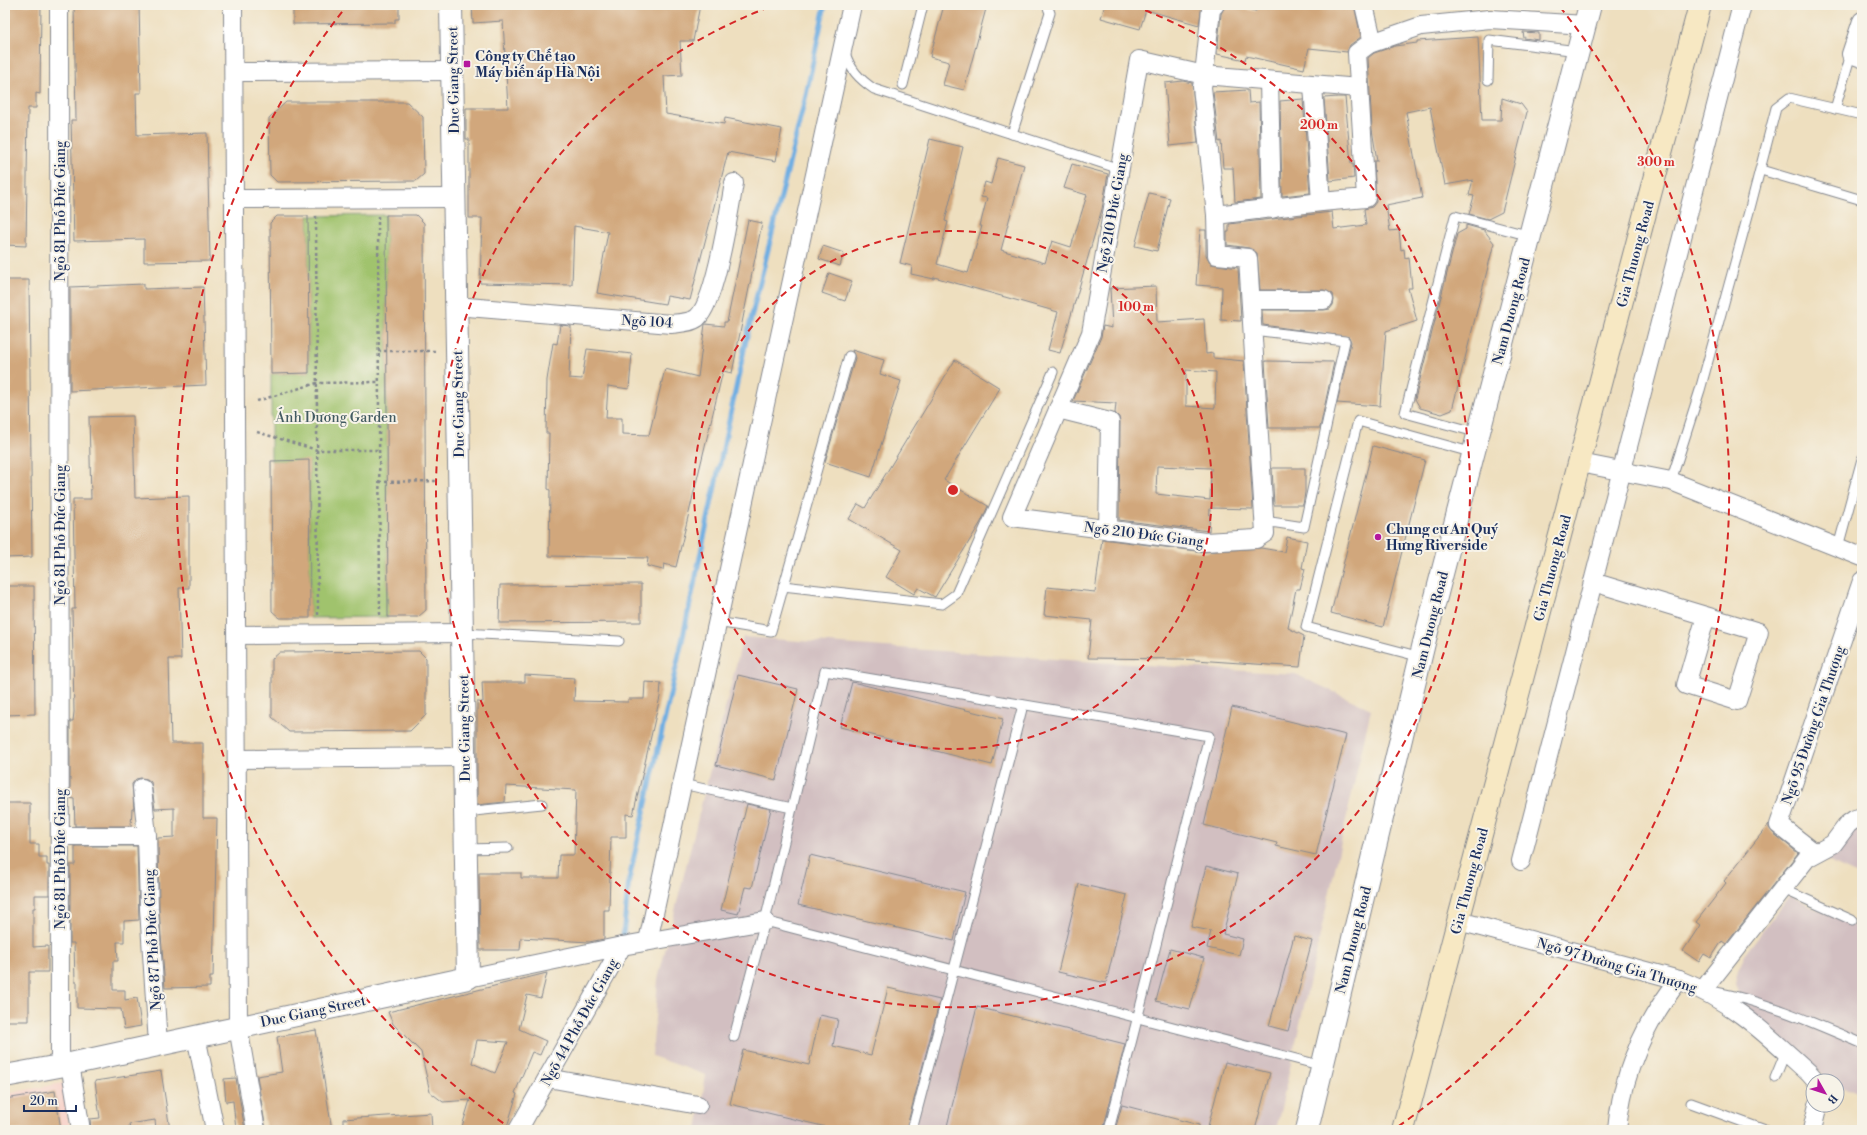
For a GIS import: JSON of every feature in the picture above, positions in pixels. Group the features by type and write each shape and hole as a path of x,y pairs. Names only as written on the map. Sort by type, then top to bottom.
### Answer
{"main road":[{"name":"Gia Thuong Road","path":"1403,1130 1700,5"}],"street":[{"name":"Ngõ 81 Phố Đức Giang","path":"59,5 60,836 65,1065 80,1130"},
{"path":"233,5 238,1027 256,1130"},
{"name":"Duc Giang Street","path":"5,1076 65,1065 468,978 452,5"},
{"path":"648,941 842,37 852,5"},
{"path":"1215,5 1212,9 1202,87 1216,215 1366,198 1357,53 1369,44 1421,26 1490,19 1588,15"},
{"path":"1364,5 1372,39 1369,44"},
{"path":"1521,861 1742,5"},
{"name":"Nam Duong Road","path":"1307,1130 1421,657 1588,15"},
{"path":"1856,56 1862,21"},
{"name":"Ngõ 210 Đức Giang","path":"1204,75 1139,60 1091,332 1012,517 1205,542 1256,539 1265,533 1248,258 1217,254 1216,215"},
{"path":"234,72 452,71"},
{"path":"1204,75 1359,88"},
{"path":"1269,81 1272,209"},
{"path":"1313,85 1321,202"},
{"name":"Ngõ 104","path":"456,306 670,324 689,322 696,318 704,310 711,291 734,183"},
{"path":"234,199 454,198"},
{"path":"1251,300 1324,300"},
{"path":"1058,409 1110,422 1108,530"},
{"path":"1580,463 1672,482 1862,557"},
{"name":"Ngõ 95 Đường Gia Thượng","path":"1815,853 1779,825 1862,581"},
{"path":"1593,582 1706,616 1759,632 1737,701 1686,685 1706,616"},
{"path":"236,635 462,633"},
{"path":"237,759 464,757"},
{"name":"Ngõ 87 Phố Đức Giang","path":"142,788 147,836 149,909 158,1044"},
{"path":"1703,990 1807,858 1833,844 1848,824 1855,819 1862,817"},
{"path":"60,836 147,836"},
{"path":"622,946 765,921"},
{"name":"Ngõ 97 Đường Gia Thượng","path":"1459,921 1679,980 1703,990 1733,1008 1786,1051 1809,1073"},
{"name":"Ngõ 44 Phố Đức Giang","path":"468,978 622,946"},
{"name":"Ngõ 44 Phố Đức Giang","path":"518,1130 622,946"},
{"path":"1617,1130 1622,1095 1636,1048 1649,1023 1679,980"},
{"path":"196,1036 215,1130"},
{"path":"548,1078 698,1105"},
{"path":"1812,1130 1816,1113"}],"lane":[{"path":"846,5 842,37 848,63 859,79 874,89 1120,170"},
{"path":"903,84 923,5"},
{"path":"1012,134 1050,14 1047,5"},
{"path":"1488,80 1489,40 1578,51"},
{"path":"1835,109 1856,56"},
{"path":"1672,482 1700,390 1761,170 1776,108 1789,98 1862,116"},
{"path":"1761,170 1862,200"},
{"path":"1477,443 1405,413 1455,216 1530,236"},
{"path":"1253,330 1346,341 1304,527 1264,521"},
{"path":"717,622 771,631 849,356"},
{"path":"784,586 942,604 956,594 1053,372"},
{"path":"1421,657 1306,626 1356,429 1358,422 1477,443"},
{"path":"1838,547 1862,459"},
{"path":"462,633 620,641"},
{"path":"734,1037 765,921 825,671 1209,736 1109,1130"},
{"path":"912,1130 1023,705"},
{"path":"682,784 792,808"},
{"path":"465,812 542,804"},
{"path":"466,849 508,848"},
{"path":"1783,889 1852,920"},
{"path":"765,921 1323,1066"},
{"path":"1703,990 1732,995 1782,1010 1861,1043"},
{"path":"1775,1078 1786,1051"},
{"path":"1691,1103 1765,1130"}],"path":[{"path":"378,208 380,623"},
{"path":"316,209 318,624"},
{"path":"378,351 438,351"},
{"path":"257,401 317,383 379,382"},
{"path":"257,432 317,450 379,450"},
{"path":"379,482 439,482"}],"shaded area":[{"path":"743,637 1097,662 1295,674 1371,709 1276,1130 697,1130 706,1075 652,1056 658,979"},
{"path":"1862,825 1862,877 1827,861 1851,830"},
{"path":"1790,896 1856,927 1862,912 1862,1092 1845,1088 1845,1073 1821,1073 1763,1023 1742,1002 1735,985 1738,970 1747,951"},
{"path":"63,1083 70,1130 5,1130 5,1094"}],"green space":[{"name":"Ánh Dương Garden","path":"386,215 388,617 310,618 309,461 271,461 271,374 309,373 308,216"}],"building":[{"path":"5,5 41,5 40,94 36,93 36,108 28,108 26,246 5,245"},
{"path":"74,5 139,5 141,93 136,93 137,135 207,133 210,261 144,262 144,239 74,241 71,120 76,120"},
{"path":"293,5 399,5 399,19 395,19 395,23 293,24"},
{"path":"472,5 700,5 693,41 680,41 682,75 664,76 666,114 724,124 725,118 782,129 776,161 728,152 690,300 667,296 665,304 597,293 608,232 574,226 572,285 480,283 482,218 469,218 469,139 466,139 466,108 508,108 503,21 473,23"},
{"path":"944,5 987,5 964,90 943,85 949,62 930,57"},
{"path":"1105,5 1202,5 1199,25 1146,10 1140,29 1101,18"},
{"path":"1225,5 1256,11 1258,5 1354,5 1361,37 1350,45 1347,52 1309,48 1304,69 1246,56 1245,60 1217,54 1221,14"},
{"path":"1523,32 1539,33 1539,40 1524,38"},
{"path":"1478,37 1482,120 1501,120 1502,98 1521,104 1527,112 1502,212 1488,219 1469,214 1474,196 1469,195 1473,180 1445,185 1430,107 1406,112 1422,198 1386,205 1390,231 1399,230 1401,250 1404,249 1405,258 1409,257 1412,288 1408,288 1417,321 1386,331 1380,406 1337,403 1351,342 1349,337 1263,325 1262,310 1330,309 1334,300 1333,294 1324,290 1260,290 1257,253 1249,248 1227,245 1227,232 1229,232 1229,224 1332,212 1334,229 1366,225 1364,209 1372,207 1376,202 1374,161 1377,161 1372,129 1368,58 1374,53 1395,46 1417,43 1417,41"},
{"path":"1183,81 1192,83 1198,143 1170,146 1165,83"},
{"path":"1248,90 1249,103 1259,102 1261,199 1235,202 1233,168 1223,168 1221,141 1219,142 1213,92"},
{"path":"1345,97 1351,164 1353,164 1354,178 1330,181 1324,98"},
{"path":"1303,99 1310,193 1282,196 1280,101"},
{"path":"286,102 407,102 423,117 424,174 416,181 277,182 270,175 269,118"},
{"path":"930,139 963,147 945,221 948,222 937,264 968,273 982,226 980,226 987,198 981,197 985,182 991,184 998,158 1024,165 1001,250 1045,263 1052,241 1071,247 1087,195 1064,188 1072,164 1108,174 1102,209 1060,353 1048,350 1058,312 934,277 934,279 911,274 912,266 900,263"},
{"path":"1149,193 1170,198 1157,251 1135,246"},
{"path":"386,215 416,215 424,223 426,610 418,617 388,617"},
{"path":"277,216 308,216 309,373 271,374 270,223"},
{"path":"748,220 762,223 732,373 723,371 676,567 664,564 663,570 647,566 648,558 549,556 550,490 548,489 549,433 546,433 547,380 553,343 557,344 560,325 571,326 569,378 582,379 587,349 632,354 629,389 608,386 606,418 622,418 622,434 649,435 665,369 698,377 705,324 724,326 724,322 727,322"},
{"path":"1466,225 1484,230 1494,243 1452,410 1442,414 1420,408 1415,399 1457,234 1466,229"},
{"path":"1200,230 1206,230 1206,255 1211,264 1238,268 1241,321 1221,320 1222,287 1196,285"},
{"path":"823,246 844,253 840,266 819,259"},
{"path":"829,273 852,281 845,301 822,293"},
{"path":"5,280 29,280 32,557 5,558"},
{"path":"144,284 144,289 203,287 206,385 70,391 70,287"},
{"path":"1156,286 1157,322 1204,319 1206,354 1213,353 1213,358 1244,361 1253,509 1210,508 1209,531 1119,520 1120,422 1119,417 1115,413 1116,403 1073,401 1101,337 1103,326 1112,328 1110,288","holes":["1186,370 1216,372 1215,408 1186,406","1157,466 1211,468 1210,500 1156,494"]},
{"path":"852,350 884,360 880,374 901,381 871,477 825,462 855,358"},
{"path":"955,360 1000,388 944,480 988,506 981,522 935,597 918,588 914,594 886,577 902,550 849,519 858,504 865,508"},
{"path":"1265,361 1334,362 1320,428 1269,428"},
{"path":"133,416 135,498 189,496 189,588 179,588 181,659 169,659 171,743 203,743 203,818 217,818 213,977 210,977 210,987 165,988 159,909 158,838 174,837 174,808 155,809 151,782 147,779 141,778 136,779 132,784 134,809 132,809 131,826 75,826 74,799 70,798 70,721 73,721 74,712 72,609 75,609 73,499 91,499 89,417"},
{"name":"Chung cư An Quý Hưng Riverside","path":"1373,446 1425,460 1383,627 1331,613"},
{"path":"309,460 310,618 280,618 272,611 271,461"},
{"path":"1272,468 1305,468 1305,492 1303,505 1274,505"},
{"path":"1287,537 1307,541 1302,568 1305,569 1300,589 1296,589 1288,628 1304,636 1300,667 1181,659 1088,658 1092,620 1044,615 1047,587 1095,592 1102,539 1204,552 1261,548 1284,552"},
{"path":"641,584 641,622 499,623 500,585"},
{"path":"5,586 34,586 35,714 5,715"},
{"path":"419,651 426,658 426,715 410,731 289,732 272,717 272,659 280,652"},
{"path":"525,675 575,678 574,701 628,702 628,699 644,699 645,682 661,683 660,697 633,815 626,814 626,837 611,837 609,910 604,910 604,939 589,942 521,938 520,950 480,950 479,873 521,873 521,878 558,878 559,855 574,855 576,790 506,786 505,802 477,805 477,702 483,702 482,682 525,682"},
{"path":"738,675 798,689 776,780 716,765"},
{"path":"852,682 1003,719 992,765 840,727"},
{"path":"1232,707 1346,735 1316,855 1276,846 1277,843 1204,825"},
{"path":"5,803 30,803 30,844 39,844 39,857 47,857 47,865 49,865 49,895 35,895 35,908 33,908 33,947 48,946 48,972 29,972 29,1021 5,1021"},
{"path":"747,804 771,809 752,888 745,887 738,914 721,910"},
{"path":"1769,824 1769,828 1773,833 1798,853 1726,944 1722,941 1711,958 1704,954 1699,962 1683,951 1700,925 1696,922 1726,883 1724,881"},
{"path":"75,846 137,846 139,920 124,921 124,942 117,942 118,961 113,961 113,990 125,990 125,1000 137,998 141,1026 124,1029 121,1009 77,1008 74,943 70,943 70,865 75,865"},
{"path":"810,855 965,892 954,941 798,905"},
{"path":"1206,866 1238,874 1223,934 1243,939 1239,955 1207,948 1211,931 1191,927"},
{"path":"1079,884 1127,895 1106,983 1058,972"},
{"path":"1294,936 1312,941 1288,1031 1269,1026"},
{"path":"1170,949 1204,958 1190,1009 1156,1001"},
{"path":"547,973 541,998 527,995 519,1029 546,1041 540,1055 532,1052 515,1093 517,1094 506,1130 461,1130 470,1100 443,1102 430,1092 421,1052 393,1024 388,1012","holes":["477,1040 508,1042 495,1073 472,1063"]},
{"path":"888,988 940,1000 906,1130 839,1130 730,1104 743,1050 809,1065 820,1015 838,1019 833,1046 871,1055"},
{"path":"977,1007 1125,1044 1103,1130 946,1130"},
{"path":"316,1030 332,1130 266,1130 257,1076 282,1072 277,1037"},
{"path":"1225,1062 1270,1073 1255,1130 1207,1130"},
{"path":"161,1071 170,1130 156,1130 155,1120 129,1124 130,1130 91,1130 90,1119 100,1118 95,1081"},
{"path":"236,1078 245,1130 236,1130 233,1101 226,1102 224,1079"},
{"path":"55,1091 61,1130 9,1130 5,1099"},
{"path":"1122,1105 1199,1125 1199,1130 1115,1130"},
{"path":"431,1113 432,1130 343,1130 343,1119"}],"waterway":[{"path":"623,936 629,880 684,632 748,331 806,95 825,5"}],"place":[{"name":"Công ty Chế tạo Máy biến áp Hà Nội","path":"467,64"},
{"name":"Chung cư An Quý Hưng Riverside","path":"1378,537"}]}
